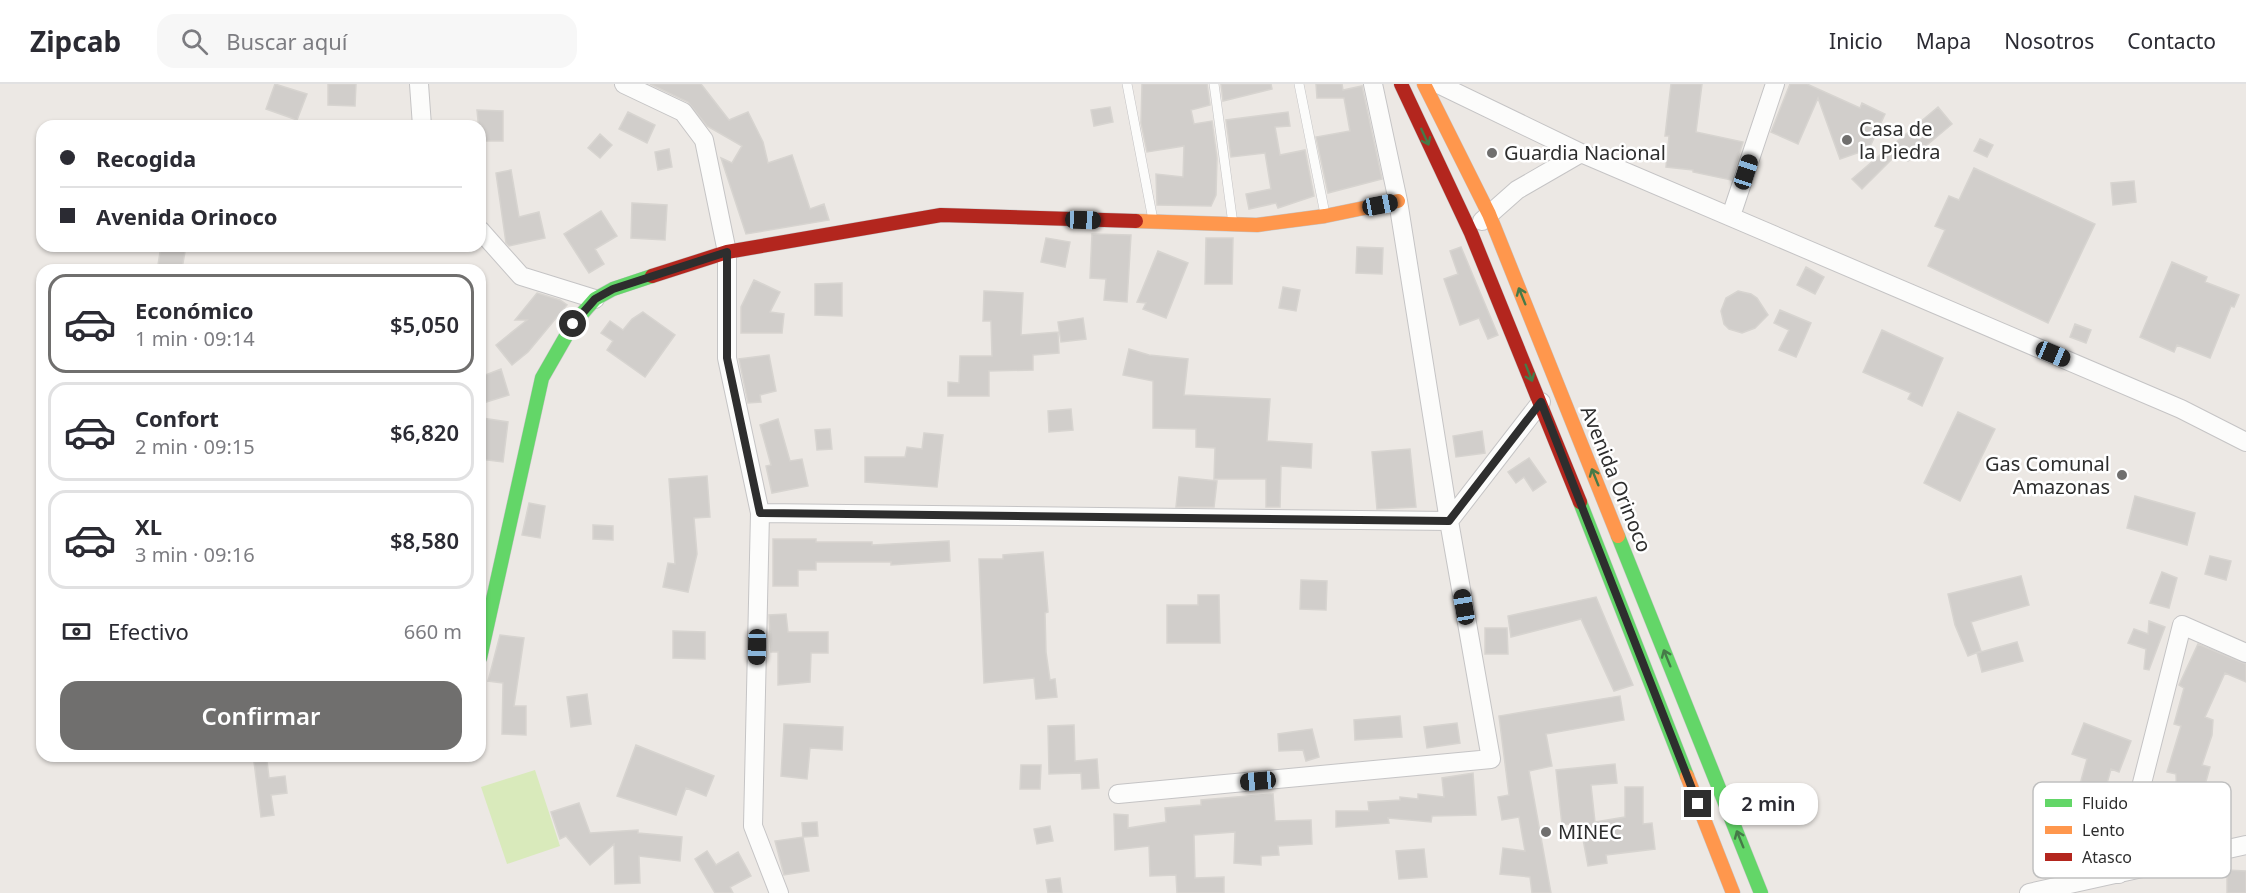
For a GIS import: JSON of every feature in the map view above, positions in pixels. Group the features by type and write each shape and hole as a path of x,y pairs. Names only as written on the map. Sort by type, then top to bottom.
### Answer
{"street":[{"path":"419,84 422,120"},
{"path":"624,84 683,112 704,140 727,252 727,358 760,513 753,826 779,893"},
{"path":"1118,794 1491,759 1449,521 1398,201 1373,84"},
{"name":"Avenida Orinoco","path":"1401,84 1471,233 1541,402 1733,893"},
{"name":"Avenida Orinoco","path":"1424,84 1489,214 1761,893"},
{"path":"1438,84 1581,153 2181,409 2246,442"},
{"path":"1731,216 1775,84"},
{"path":"1471,233 1517,190 1581,153"},
{"path":"486,631 542,378 573,324 595,299 613,289 727,252 941,214 1257,225 1325,216 1398,201"},
{"path":"486,237 521,276 595,299"},
{"path":"1449,521 1541,402"},
{"path":"760,513 1449,521"},
{"path":"2142,782 2182,626 2246,653"},
{"path":"2231,848 2246,845"},
{"path":"2029,893 2100,878"}],"lane":[{"path":"1127,84 1154,223"},
{"path":"1214,84 1233,224"},
{"path":"1299,84 1325,216"}],"green space":[{"path":"535,770 560,846 507,864 481,787"}],"building":[{"path":"275,84 307,94 297,120 266,109"},
{"path":"328,84 356,84 355,106 328,105"},
{"path":"650,84 701,84 729,120 748,112 763,142 768,163 792,155 810,209 824,204 829,220 746,234 721,158 732,163 742,146 707,126 688,102"},
{"path":"1142,84 1207,84 1210,105 1191,110 1194,124 1212,121 1217,158 1216,195 1211,206 1157,205 1156,174 1183,177 1184,146 1147,152 1141,123"},
{"path":"1221,84 1271,84 1272,89 1223,101"},
{"path":"1316,84 1342,84 1343,90 1362,86 1382,179 1328,193 1316,137 1350,131 1344,98 1317,98"},
{"path":"1671,84 1702,84 1696,132 1743,142 1731,180 1693,172 1693,170 1666,167 1669,136 1665,136"},
{"path":"1790,84 1807,84 1860,108 1862,103 1885,114 1869,149 1840,159 1818,98 1798,144 1771,132"},
{"path":"1110,107 1113,122 1094,126 1091,110"},
{"path":"1938,107 1952,124 1908,161 1894,144"},
{"path":"477,110 503,111 503,141 486,141 486,120 478,120"},
{"path":"628,112 655,125 647,143 619,129"},
{"path":"1288,112 1290,126 1275,127 1280,155 1305,150 1314,196 1278,208 1276,203 1249,209 1246,194 1271,189 1265,153 1231,157 1226,120"},
{"path":"600,134 612,145 600,158 588,148"},
{"path":"1980,139 1993,145 1987,157 1974,151"},
{"path":"1888,148 1895,156 1862,189 1852,179"},
{"path":"669,149 672,167 658,170 655,152"},
{"path":"1974,168 2095,224 2048,323 1928,266 1945,230 1935,226 1949,196 1959,200"},
{"path":"511,170 519,217 539,212 545,238 509,246 506,243 496,173"},
{"path":"2134,181 2136,202 2113,205 2111,183"},
{"path":"632,203 667,205 665,240 631,238"},
{"path":"601,211 617,236 595,249 604,264 589,273 564,234"},
{"path":"1092,234 1131,235 1127,302 1104,300 1106,279 1090,278"},
{"path":"1046,238 1070,242 1065,267 1041,262"},
{"path":"1206,238 1233,238 1232,284 1205,284"},
{"path":"1357,247 1383,248 1382,274 1356,273"},
{"path":"1461,247 1498,335 1488,339 1479,318 1460,325 1444,279 1458,274 1450,251"},
{"path":"1158,251 1188,263 1166,318 1143,309 1146,303 1137,302"},
{"path":"160,252 185,252 183,264 158,264"},
{"path":"2172,262 2207,277 2205,282 2239,295 2234,307 2231,306 2210,358 2177,345 2174,352 2140,337"},
{"path":"1806,267 1824,277 1815,294 1797,285"},
{"path":"754,280 780,292 770,312 784,314 782,333 741,333 741,307"},
{"path":"842,283 842,316 815,315 815,284"},
{"path":"1283,287 1300,290 1296,311 1279,308"},
{"path":"984,291 1023,293 1021,335 1058,332 1059,353 1033,355 1033,370 989,371 989,396 948,396 948,382 959,383 960,356 992,356 991,321 983,321"},
{"path":"1738,291 1757,298 1768,315 1755,328 1742,333 1729,329 1724,324 1721,311 1726,298"},
{"path":"537,293 560,300 567,305 528,352 512,365 496,345 527,320 515,320"},
{"path":"1780,310 1811,323 1796,357 1779,350 1789,330 1774,323"},
{"path":"643,312 675,335 645,377 607,350 613,341 601,333 610,321 623,330 632,319"},
{"path":"1083,318 1086,339 1061,342 1058,322"},
{"path":"2075,324 2091,330 2086,343 2070,337"},
{"path":"1882,330 1943,358 1922,406 1908,399 1911,393 1863,372"},
{"path":"1129,349 1149,355 1188,359 1184,395 1270,399 1267,441 1312,444 1311,468 1281,466 1280,507 1266,507 1266,479 1214,479 1215,448 1196,447 1196,429 1153,428 1153,381 1123,375"},
{"path":"769,355 776,391 760,395 761,402 748,403 739,359"},
{"path":"501,369 509,395 486,402 486,375"},
{"path":"1071,409 1073,430 1049,432 1048,411"},
{"path":"1958,412 1995,429 1960,501 1924,483"},
{"path":"486,419 508,422 503,462 486,460"},
{"path":"778,419 790,461 802,459 808,486 772,493 766,466 771,465 760,425"},
{"path":"830,429 832,449 817,450 815,430"},
{"path":"1482,431 1485,453 1456,457 1453,436"},
{"path":"924,433 943,435 937,487 865,482 865,457 905,457 907,447 922,449"},
{"path":"1410,449 1416,507 1377,509 1372,452"},
{"path":"1529,458 1546,482 1533,491 1524,477 1516,483 1508,472"},
{"path":"707,476 710,517 694,518 697,554 688,592 663,587 668,563 675,564 669,479"},
{"path":"1179,477 1217,481 1214,507 1176,507"},
{"path":"2135,496 2195,513 2187,545 2127,528"},
{"path":"529,503 545,506 540,538 522,535"},
{"path":"593,525 613,526 613,540 593,539"},
{"path":"773,539 872,542 872,545 949,541 950,561 891,565 891,562 816,562 816,570 798,570 798,586 773,586"},
{"path":"1043,552 1048,612 1045,613 1046,652 1050,680 1055,679 1057,697 1036,699 1034,678 984,683 979,559 1003,559 1003,555"},
{"path":"2210,556 2231,561 2226,580 2205,574"},
{"path":"2162,572 2177,578 2169,608 2150,603"},
{"path":"2021,576 2029,605 1971,622 1981,651 1968,656 1955,625 1948,594"},
{"path":"1301,580 1327,581 1326,610 1300,609"},
{"path":"1198,595 1219,595 1220,643 1167,643 1167,605 1198,605"},
{"path":"1596,597 1633,685 1614,691 1581,619 1511,637 1508,616"},
{"path":"786,614 788,632 828,632 828,653 811,653 810,682 778,685 778,652 771,652 769,615"},
{"path":"2149,621 2165,627 2149,670 2144,669 2146,649 2128,643 2134,629 2148,634"},
{"path":"1485,628 1507,628 1508,654 1485,654"},
{"path":"673,631 705,632 705,659 673,658"},
{"path":"500,635 524,638 514,706 526,706 526,735 502,734 503,683 488,681"},
{"path":"2017,642 2023,661 1982,672 1977,653"},
{"path":"2198,644 2246,664 2246,682 2225,673 2205,717 2213,720 2212,735 2202,765 2210,767 2206,782 2176,782 2176,774 2167,772 2181,726 2174,724 2184,688 2179,685"},
{"path":"587,694 591,724 571,727 567,697"},
{"path":"1620,696 1624,720 1546,734 1552,766 1529,771 1551,893 1532,893 1530,877 1500,874 1503,848 1525,851 1519,817 1502,820 1498,797 1509,795 1499,716"},
{"path":"1400,716 1402,737 1355,740 1354,720"},
{"path":"1457,723 1460,743 1427,748 1424,727"},
{"path":"2084,723 2131,741 2119,772 2111,769 2107,782 2081,782 2087,759 2072,754"},
{"path":"784,724 843,727 842,750 810,748 807,779 781,776"},
{"path":"1074,725 1075,761 1097,759 1099,788 1082,789 1081,773 1049,774 1048,726"},
{"path":"1312,729 1319,757 1306,761 1303,750 1279,751 1278,734"},
{"path":"636,745 714,776 706,796 686,788 676,815 617,796"},
{"path":"254,762 267,762 269,778 285,776 287,793 271,795 274,815 261,817"},
{"path":"1615,764 1617,783 1591,785 1595,822 1625,817 1625,787 1643,787 1643,824 1652,823 1655,849 1606,855 1607,863 1588,866 1580,823 1562,825 1556,770"},
{"path":"1021,765 1041,765 1040,789 1020,789"},
{"path":"1473,773 1476,815 1432,816 1431,822 1388,818 1389,823 1336,827 1336,811 1369,811 1368,802 1400,800 1400,797 1418,799 1418,794 1444,797 1442,778"},
{"path":"1273,794 1275,821 1311,820 1312,844 1278,846 1279,855 1261,856 1261,865 1234,863 1235,832 1194,835 1195,878 1224,877 1224,893 1177,893 1176,875 1150,876 1149,846 1115,850 1114,814 1128,815 1128,828 1166,822 1165,808 1201,805 1201,800"},
{"path":"579,803 590,833 638,830 638,833 682,837 680,861 639,856 640,883 615,884 614,844 590,865 566,836 560,839 551,812"},
{"path":"817,822 818,836 803,837 802,823"},
{"path":"1050,826 1053,841 1037,844 1034,829"},
{"path":"803,837 809,871 784,875 775,841"},
{"path":"1424,849 1427,877 1399,879 1396,851"},
{"path":"707,851 716,865 738,852 751,876 730,887 733,893 715,893 695,859"},
{"path":"2231,870 2246,871 2246,893 2227,893 2227,878 2231,878"},
{"path":"1060,878 1062,893 1048,893 1046,880"}],"traffic: fast":[{"path":"486,631 542,378 573,324 595,299 613,289 652,276"},
{"path":"1580,502 1687,776"},
{"path":"1618,536 1761,893"}],"traffic: slow":[{"path":"1424,84 1489,214 1618,536"},
{"path":"1136,221 1257,225 1325,216 1398,201"},
{"path":"1687,776 1733,893"}],"traffic: jam":[{"path":"1401,84 1471,233 1580,502"},
{"path":"652,276 727,252 941,215 1136,221"}],"place":[{"name":"Casa de la Piedra","path":"1847,140"},
{"name":"Guardia Nacional","path":"1492,153"},
{"name":"Gas Comunal Amazonas","path":"2122,475"},
{"name":"MINEC","path":"1546,832"}],"route":[{"path":"573,324 595,299 613,289 727,252 727,358 760,513 1449,521 1541,402 1698,804"}]}
